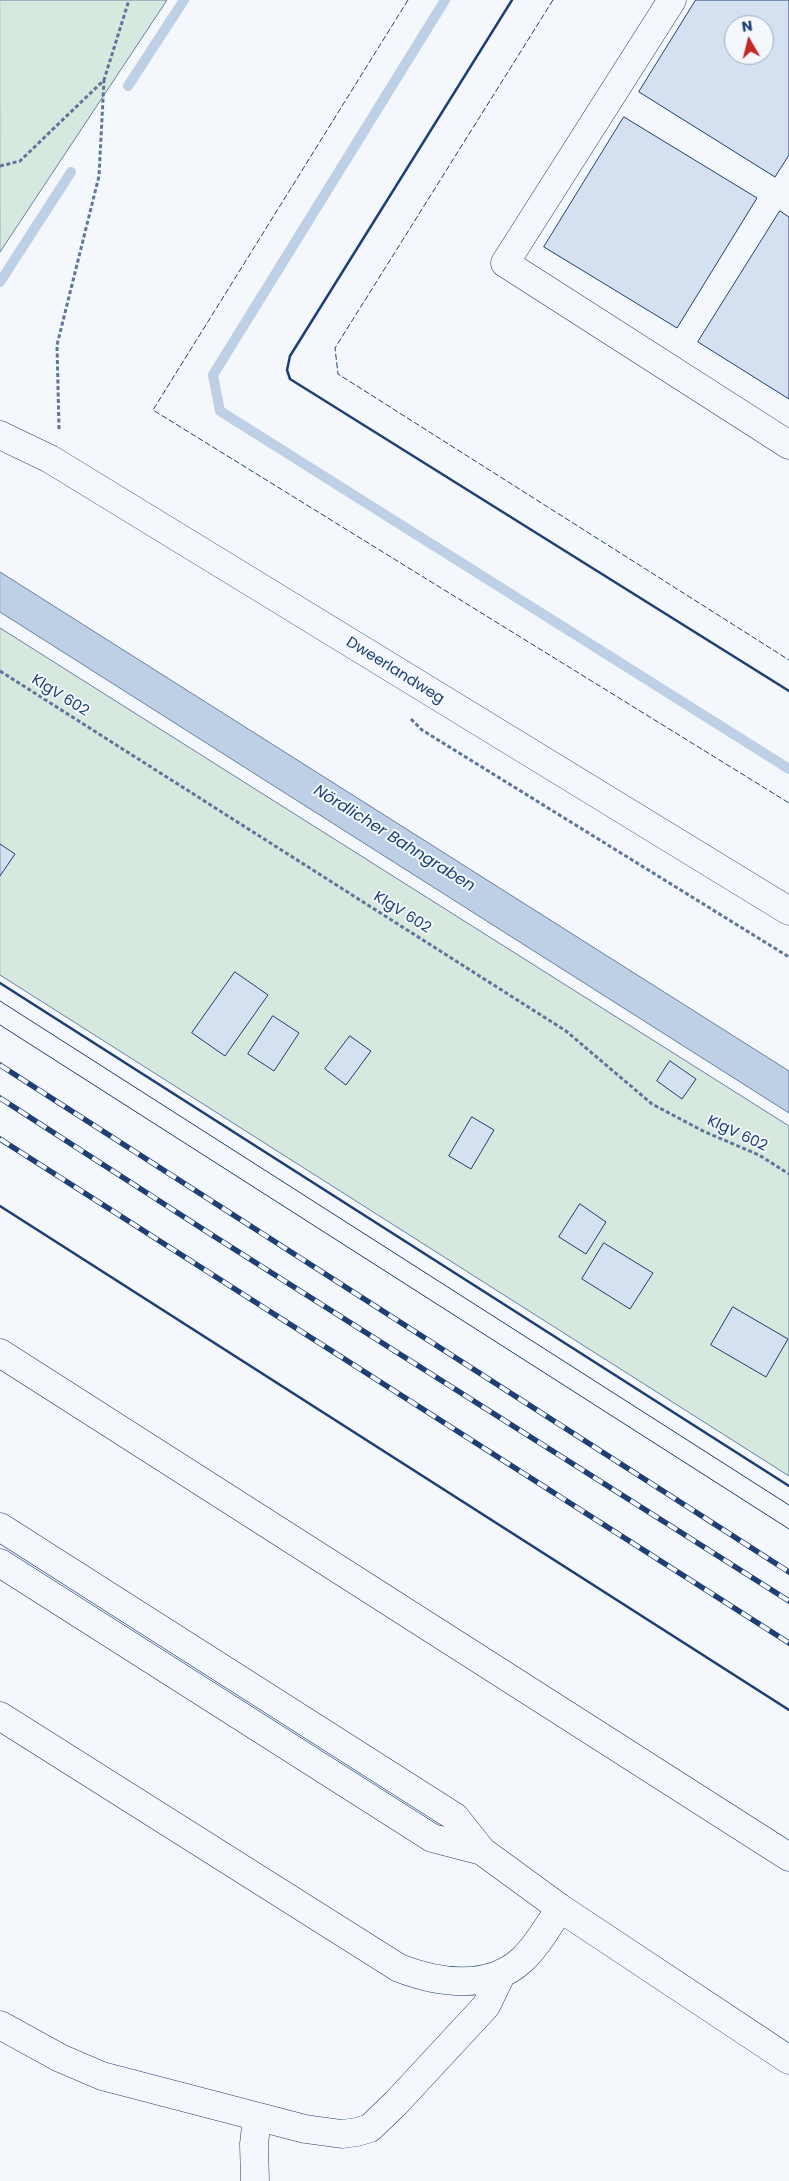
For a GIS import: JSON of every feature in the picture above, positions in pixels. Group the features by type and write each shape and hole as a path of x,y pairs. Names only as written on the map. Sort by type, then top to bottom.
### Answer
{"street":[{"path":"672,0 505,263 789,445"},
{"name":"Dweerlandweg","path":"0,435 50,459 789,911"},
{"path":"0,1353 789,1857"},
{"path":"0,1527 455,1817 482,1851 560,1908 789,2060"},
{"path":"0,1563 432,1838 482,1851"},
{"path":"0,1716 399,1968 426,1978 461,1982 483,1979 502,1973 522,1960 560,1908"},
{"path":"0,2025 60,2058 102,2076 258,2118 304,2129 342,2134 370,2128 396,2103 486,2006 502,1973"},
{"path":"255,2181 254,2144 258,2118"}],"path":[{"path":"50,459 59,439 57,346 99,176 104,80 129,0"},
{"path":"0,166 20,162 104,80"},
{"name":"KlgV 602","path":"0,671 566,1031 652,1104 704,1131 759,1155 789,1174"}],"shaded area":[{"path":"0,0 167,0 0,252"},
{"path":"0,628 789,1126 789,1476 0,975"}],"water":[{"name":"Nördlicher Bahngraben","path":"0,572 789,1071 789,1113 0,612"}],"building":[{"path":"696,0 789,0 789,155 775,177 639,92"},
{"path":"624,117 757,198 677,328 544,247"},
{"path":"780,211 789,217 789,399 698,342"},
{"path":"0,844 15,854 0,876"},
{"path":"235,972 268,995 225,1056 192,1033"},
{"path":"273,1016 299,1033 274,1071 248,1054"},
{"path":"350,1036 371,1051 346,1085 325,1069"},
{"path":"670,1061 696,1079 682,1099 657,1081"},
{"path":"472,1117 494,1130 471,1169 449,1156"},
{"path":"580,1204 606,1222 586,1254 559,1237"},
{"path":"604,1243 653,1273 630,1309 582,1279"},
{"path":"733,1307 788,1339 766,1377 711,1345"}],"waterway":[{"path":"128,86 184,0"},
{"path":"445,0 213,375 220,411 789,769"},
{"path":"0,282 71,172"}],"tram line":[{"path":"0,1001 789,1505"},
{"path":"0,1025 789,1529"}],"railway":[{"path":"0,1065 789,1572"},
{"path":"0,1098 212,1235 789,1601"},
{"path":"0,1139 789,1643"}],"fence":[{"path":"408,0 153,410 789,803"},
{"path":"553,0 335,348 338,374 789,660"}],"wall":[{"path":"512,0 290,356 287,370 290,379 789,691"},
{"path":"0,983 789,1486"},
{"path":"0,1206 789,1710"}]}
